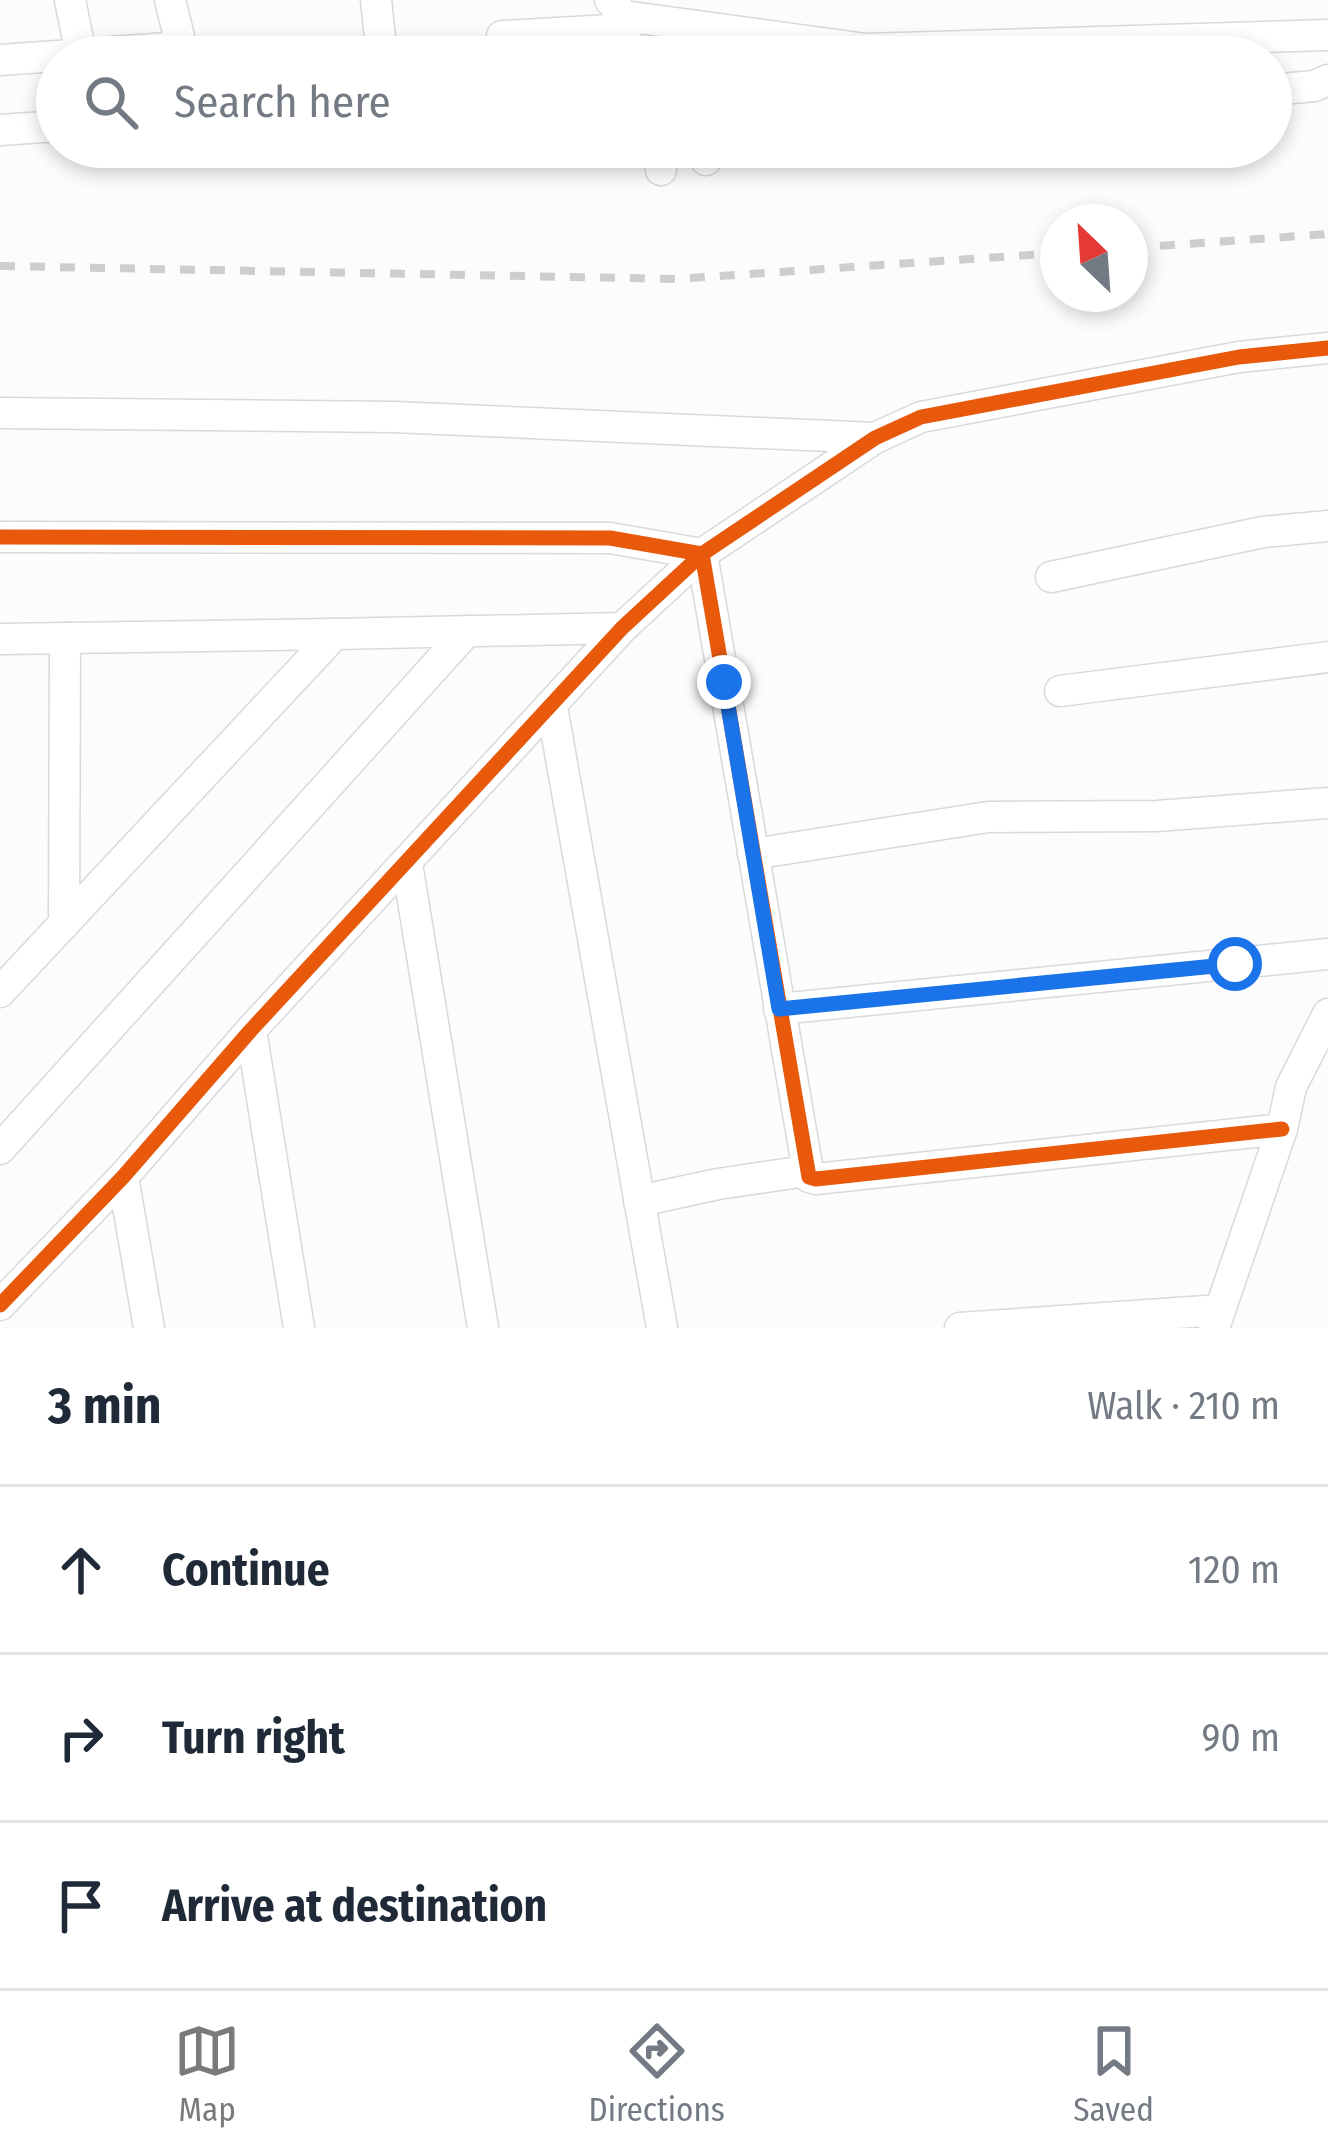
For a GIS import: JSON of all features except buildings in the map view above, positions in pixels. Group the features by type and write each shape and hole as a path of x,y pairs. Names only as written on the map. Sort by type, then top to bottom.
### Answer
{"street":[{"path":"70,0 77,36"},
{"path":"170,0 178,36"},
{"path":"376,0 380,36"},
{"path":"502,36 623,25 734,36"},
{"path":"1292,36 1328,35"},
{"path":"0,60 36,57"},
{"path":"1292,88 1328,80"},
{"path":"0,130 36,127"},
{"path":"0,1305 123,1177 251,1030 622,628 702,554 875,438 921,417 1239,357 1328,348"},
{"path":"0,413 394,416 875,438"},
{"path":"1051,577 1263,532 1328,526"},
{"path":"0,537 610,538 702,554"},
{"path":"702,554 809,1177 1282,1129"},
{"path":"0,638 622,628"},
{"path":"0,1149 467,631"},
{"path":"0,992 335,634"},
{"path":"64,924 65,638"},
{"path":"1060,691 1328,657"},
{"path":"552,707 662,1328"},
{"path":"753,854 988,817 1157,816 1328,803"},
{"path":"407,864 484,1328"},
{"path":"779,1009 1328,955"},
{"path":"959,1328 1217,1319 1282,1129 1291,1087 1328,1014"},
{"path":"251,1030 299,1328"},
{"path":"639,1201 806,1171"},
{"path":"123,1177 149,1328"}],"railway":[{"path":"1148,247 1328,234"},
{"path":"0,266 676,279 1040,254"}],"cycle path":[{"path":"0,1305 123,1177 251,1030 622,628 702,554 875,438 921,417 1239,357 1328,348"},
{"path":"0,537 610,538 702,554 809,1177 1282,1129"}],"route":[{"path":"724,682 779,1009 1235,964"}]}
